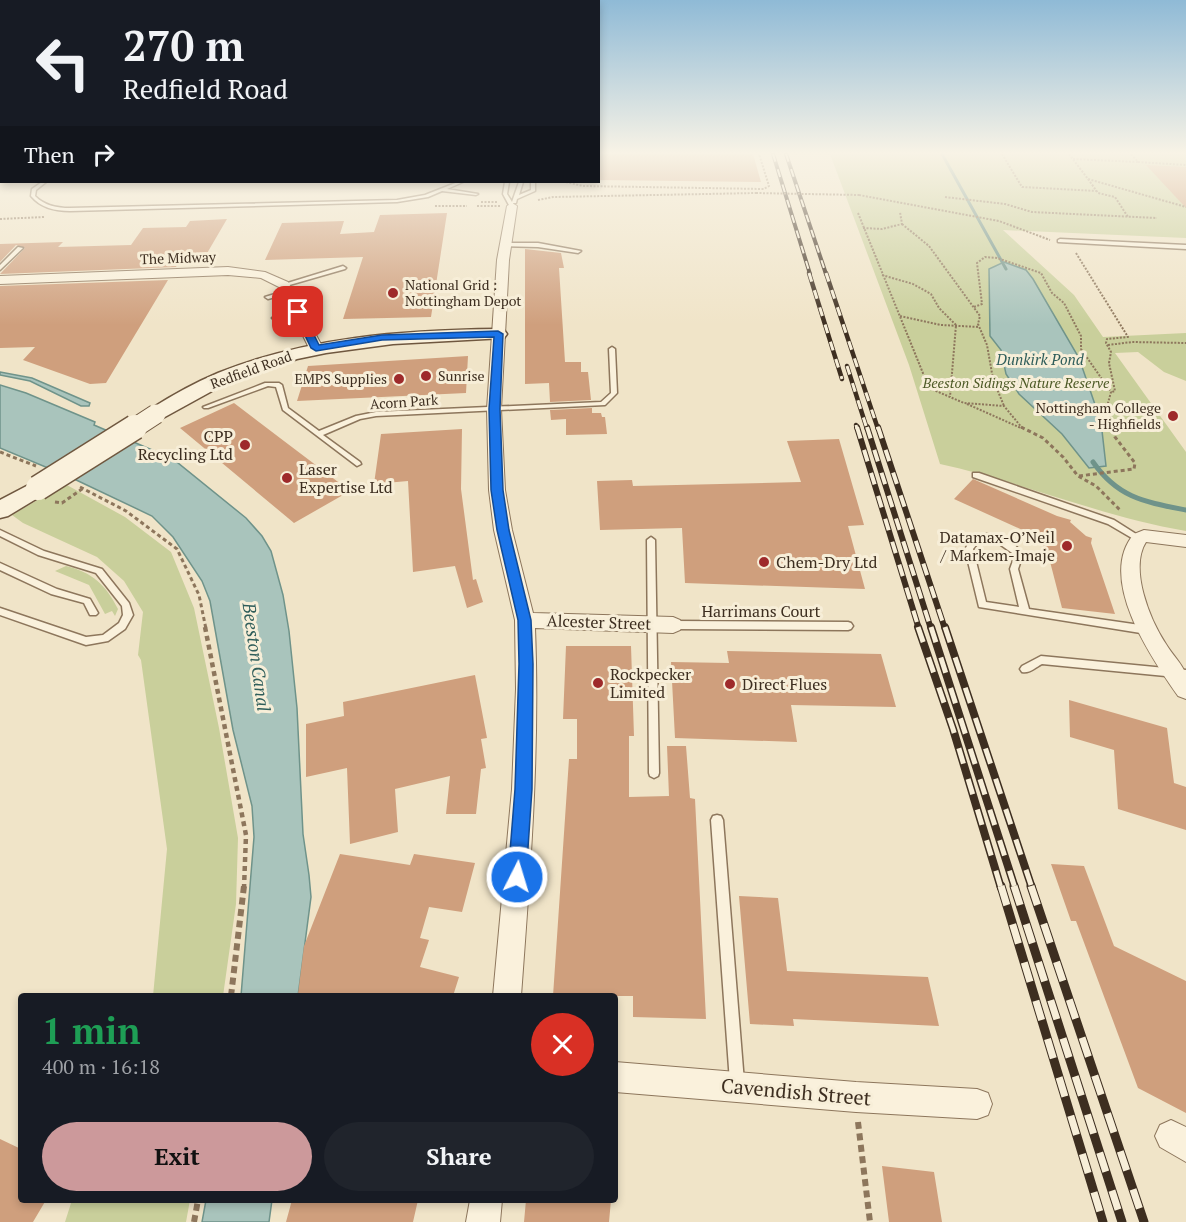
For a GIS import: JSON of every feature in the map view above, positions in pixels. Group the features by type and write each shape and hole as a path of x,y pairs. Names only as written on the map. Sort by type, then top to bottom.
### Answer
{"street":[{"path":"507,993 524,789 527,690 525,620 503,530 497,490 494,409 506,245 512,211"},
{"name":"The Midway","path":"0,280 228,271 269,276 286,289"},
{"path":"286,289 316,348"},
{"name":"Redfield Road","path":"0,510 40,479 224,378 316,348 391,337 498,334"},
{"path":"1186,542 1143,537 1133,549 1132,577 1137,606 1148,630 1180,674 1186,690"},
{"name":"Alcester Street","path":"525,620 673,625"},
{"name":"Cavendish Street","path":"618,1077 855,1097 977,1104"},
{"path":"483,1222 486,1203"}],"lane":[{"path":"1060,241 1186,247"},
{"path":"506,245 538,244 578,251"},
{"path":"0,268 20,248"},
{"path":"268,297 343,268"},
{"path":"275,318 298,312"},
{"name":"Acorn Park","path":"319,434 358,417 376,414 603,404 614,393 612,349"},
{"path":"206,407 267,384 279,384 285,409 357,464"},
{"path":"976,475 1111,522 1143,537"},
{"path":"0,533 41,553 99,571 126,604 128,615 122,626 105,638 86,641 0,611"},
{"path":"1025,612 1014,569 1019,554 1004,541 991,537 976,540 969,549 982,605 1025,612 1148,630"},
{"path":"651,540 654,773"},
{"path":"0,566 54,592 87,601 93,613"},
{"name":"Harrimans Court","path":"673,625 848,626"},
{"path":"1025,669 1041,660 1180,674"},
{"path":"717,820 737,1087"}],"path":[{"path":"945,211 999,221 1053,240"},
{"path":"1029,211 1157,218"},
{"path":"1124,211 1128,218"},
{"path":"900,212 902,224"},
{"path":"858,213 899,315 913,341 916,357 929,388 1043,438 1063,457 1078,476 1096,486 1143,537"},
{"path":"863,228 882,229 902,224 915,231 942,259 950,276 980,316 980,327 987,345 993,380 1004,406 1023,429"},
{"path":"1075,251 1132,342"},
{"path":"974,307 982,304 977,263 985,257 1010,261 1041,273 1052,293 1064,303 1081,336 1082,349 1111,392"},
{"path":"882,275 913,284 931,294 939,308 956,326 957,352 955,371 950,379 950,398"},
{"path":"899,315 956,326 980,327"},
{"path":"1078,476 1096,476 1114,470 1134,469 1135,463 1115,437 1111,427 1108,403 1111,392 1115,391 1115,384 1109,363 1111,352 1107,339 1128,337"},
{"path":"1108,345 1132,342 1186,343"},
{"path":"964,403 1004,406"},
{"path":"0,452 40,479"},
{"path":"72,483 126,511 177,549 199,595 246,835 244,901 231,993"},
{"path":"855,1097 870,1222"},
{"path":"194,1222 197,1203"}],"green space":[{"name":"Beeston Sidings Nature Reserve","path":"851,211 1186,211 1186,238 1003,230 1074,295 1103,337 1186,333 1186,381 1164,372 1138,352 1115,353 1186,452 1186,531 1124,517 971,471 940,464 909,365"},
{"path":"65,484 125,517 171,552 194,608 219,728 238,838 236,904 223,993 153,993 167,849 141,660 138,655 143,612 124,581 97,557 23,523 12,515"},
{"path":"66,566 91,576 103,586 118,609 115,616 112,611 105,614 89,585 55,571"},
{"path":"71,1203 189,1203 186,1222 65,1222"}],"water":[{"name":"Dunkirk Pond","path":"1004,262 1026,270 1079,358 1101,422 1106,466 1089,468 1062,434 1019,394 1006,374 1001,350 990,336 989,269"},
{"path":"0,372 32,378 90,403 89,406 81,406 30,381 0,375"},
{"name":"Beeston Canal","path":"0,385 26,393 95,422 94,425 173,459 246,518 262,536 271,551 283,595 289,631 297,708 303,834 311,897 298,993 241,993 254,837 252,806 233,730 210,601 202,581 173,537 152,516 72,478 0,448"},
{"path":"205,1203 272,1203 269,1222 202,1222"}],"building":[{"path":"447,213 431,317 343,319 363,257 265,260 282,223 344,221 340,234 374,232 380,215"},
{"path":"227,219 206,255 196,255 192,263 178,263 176,267 0,274 25,248 16,245 0,262 0,244 63,242 58,247 131,245 143,228 186,227 190,221"},
{"path":"525,249 561,253 564,268 559,268 565,362 581,362 581,372 588,372 591,400 550,402 549,383 525,384"},
{"path":"168,280 106,383 90,384 23,360 35,347 0,348 0,286"},
{"path":"468,356 466,393 297,401 308,366"},
{"name":"Laser Expertise Ltd","path":"234,403 350,491 294,523 180,428"},
{"path":"592,408 592,413 601,413 602,417 605,417 607,434 566,435 566,419 551,420 550,410"},
{"path":"462,429 461,489 473,580 476,579 483,602 467,608 455,566 413,572 408,481 374,484 381,434"},
{"path":"839,439 864,525 848,526 865,589 685,583 682,528 600,530 597,481 632,480 633,486 801,482 787,441"},
{"name":"Datamax-O’Neil / Markem-Imaje","path":"973,479 1071,520 1070,522 1086,536 1092,538 1091,543 1115,614 1062,608 1047,550 1029,533 954,499"},
{"path":"566,646 631,646 634,736 629,736 629,797 669,796 667,746 686,746 690,798 695,799 706,1019 633,1017 633,996 618,996 618,993 553,993 569,759 577,759 577,719 563,719"},
{"name":"Direct Flues","path":"727,651 881,654 896,707 791,705 797,742 675,738 671,662 729,663"},
{"path":"475,675 487,738 481,739 486,768 481,769 476,814 446,814 450,776 395,789 398,832 350,844 347,768 306,777 306,724 344,716 343,702"},
{"path":"1069,700 1167,728 1174,783 1186,787 1186,830 1118,809 1114,750 1070,737"},
{"path":"340,854 410,865 414,854 475,863 462,912 429,907 420,938 429,940 420,967 459,977 454,993 298,993 304,946"},
{"path":"1051,864 1084,866 1114,946 1186,981 1186,1113 1138,1088 1076,921 1071,921"},
{"path":"739,896 778,898 787,971 928,977 939,1026 793,1019 794,1026 750,1024"},
{"path":"0,1139 18,1148 18,1203 44,1203 33,1222 0,1222"},
{"path":"882,1166 934,1172 942,1222 889,1222"},
{"path":"291,1203 417,1203 413,1222 286,1222"},
{"path":"526,1203 611,1203 609,1222 524,1222"}],"waterway":[{"path":"974,211 1006,269"},
{"path":"1093,462 1112,484 1123,491 1145,501 1186,510"}],"railway":[{"path":"791,211 810,274"},
{"path":"805,211 826,274"},
{"path":"809,273 842,379"},
{"path":"826,273 878,429"},
{"path":"847,366 867,429"},
{"path":"856,425 857,429"},
{"path":"857,427 919,629"},
{"path":"867,427 931,629"},
{"path":"878,427 945,629"},
{"path":"918,627 953,729 1001,888"},
{"path":"931,627 1015,888"},
{"path":"945,627 1032,888"},
{"path":"1001,886 1103,1222"},
{"path":"1014,886 1122,1222"},
{"path":"1031,886 1144,1222"}],"place":[{"name":"National Grid : Nottingham Depot","path":"393,293"},
{"name":"Sunrise","path":"426,376"},
{"name":"EMPS Supplies","path":"399,379"},
{"name":"Nottingham College - Highfields","path":"1173,416"},
{"name":"CPP Recycling Ltd","path":"245,445"},
{"name":"Laser Expertise Ltd","path":"287,478"},
{"name":"Datamax-O’Neil / Markem-Imaje","path":"1067,546"},
{"name":"Chem-Dry Ltd","path":"764,562"},
{"name":"Rockpecker Limited","path":"598,683"},
{"name":"Direct Flues","path":"730,684"}],"route":[{"path":"298,312 316,348 382,337 498,334 494,409 497,490 503,530 525,620 524,789 517,877"}]}
